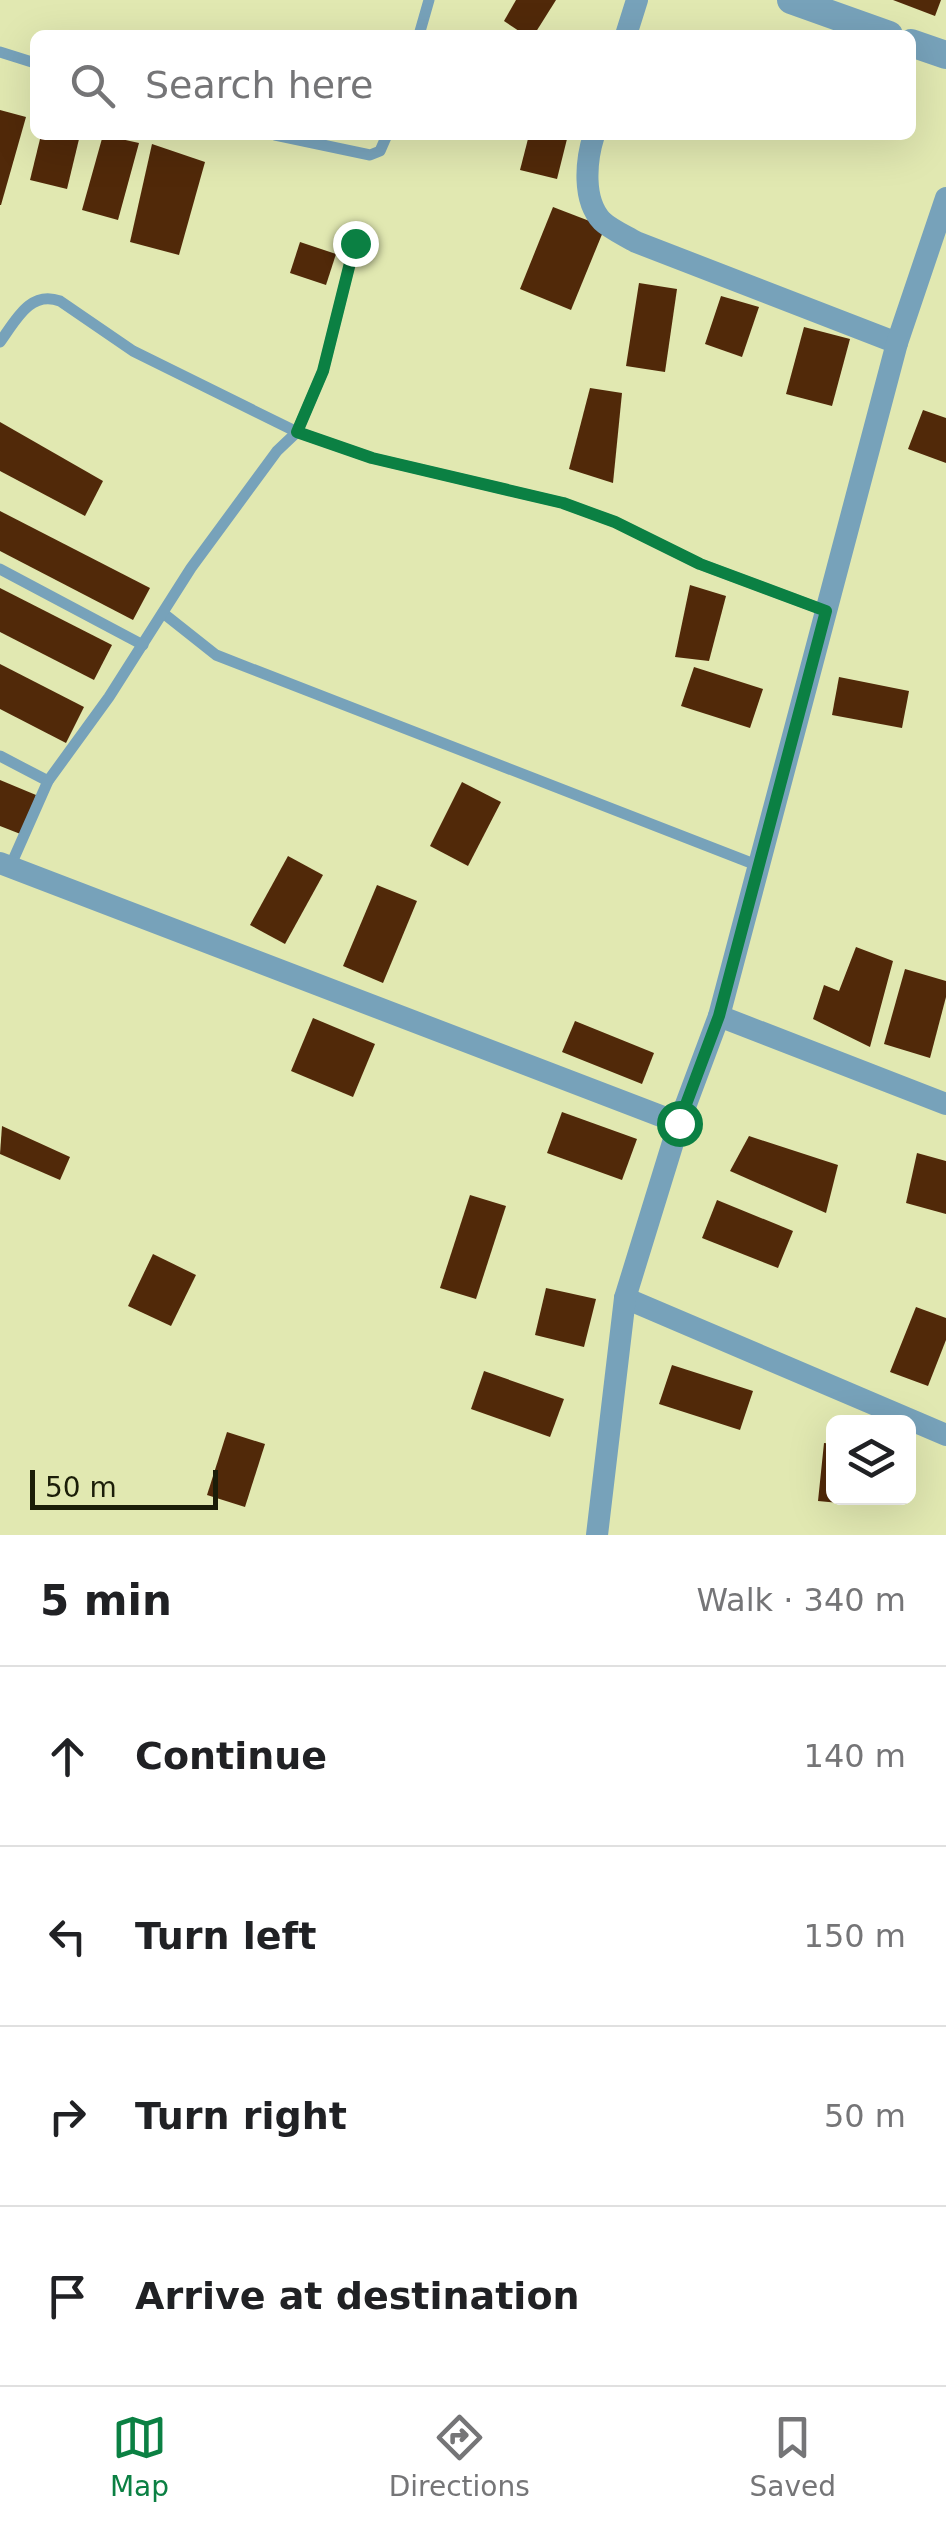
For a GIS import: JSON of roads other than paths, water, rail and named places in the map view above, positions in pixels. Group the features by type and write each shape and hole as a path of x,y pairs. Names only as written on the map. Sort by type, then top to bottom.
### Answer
{"street":[{"path":"628,30 638,0"},
{"path":"791,0 875,30"},
{"path":"916,45 946,55"},
{"path":"592,140 588,154 588,189 601,220 636,242 898,342"},
{"path":"596,1535 625,1298 679,1123 719,1016 898,342 946,198"},
{"path":"5,865 679,1123"},
{"path":"719,1016 946,1104"},
{"path":"625,1298 946,1435"}],"lane":[{"path":"420,30 428,0"},
{"path":"0,52 30,61"},
{"path":"299,140 370,155 380,151 385,140"},
{"path":"5,865 48,781 276,451 297,432 323,371 355,243"},
{"path":"0,342 25,308 48,296 60,300 133,351 297,432 372,458 563,503 615,522 700,564 826,611"},
{"path":"0,569 143,644"},
{"path":"162,613 216,655 759,866"},
{"path":"0,756 48,781"}]}
